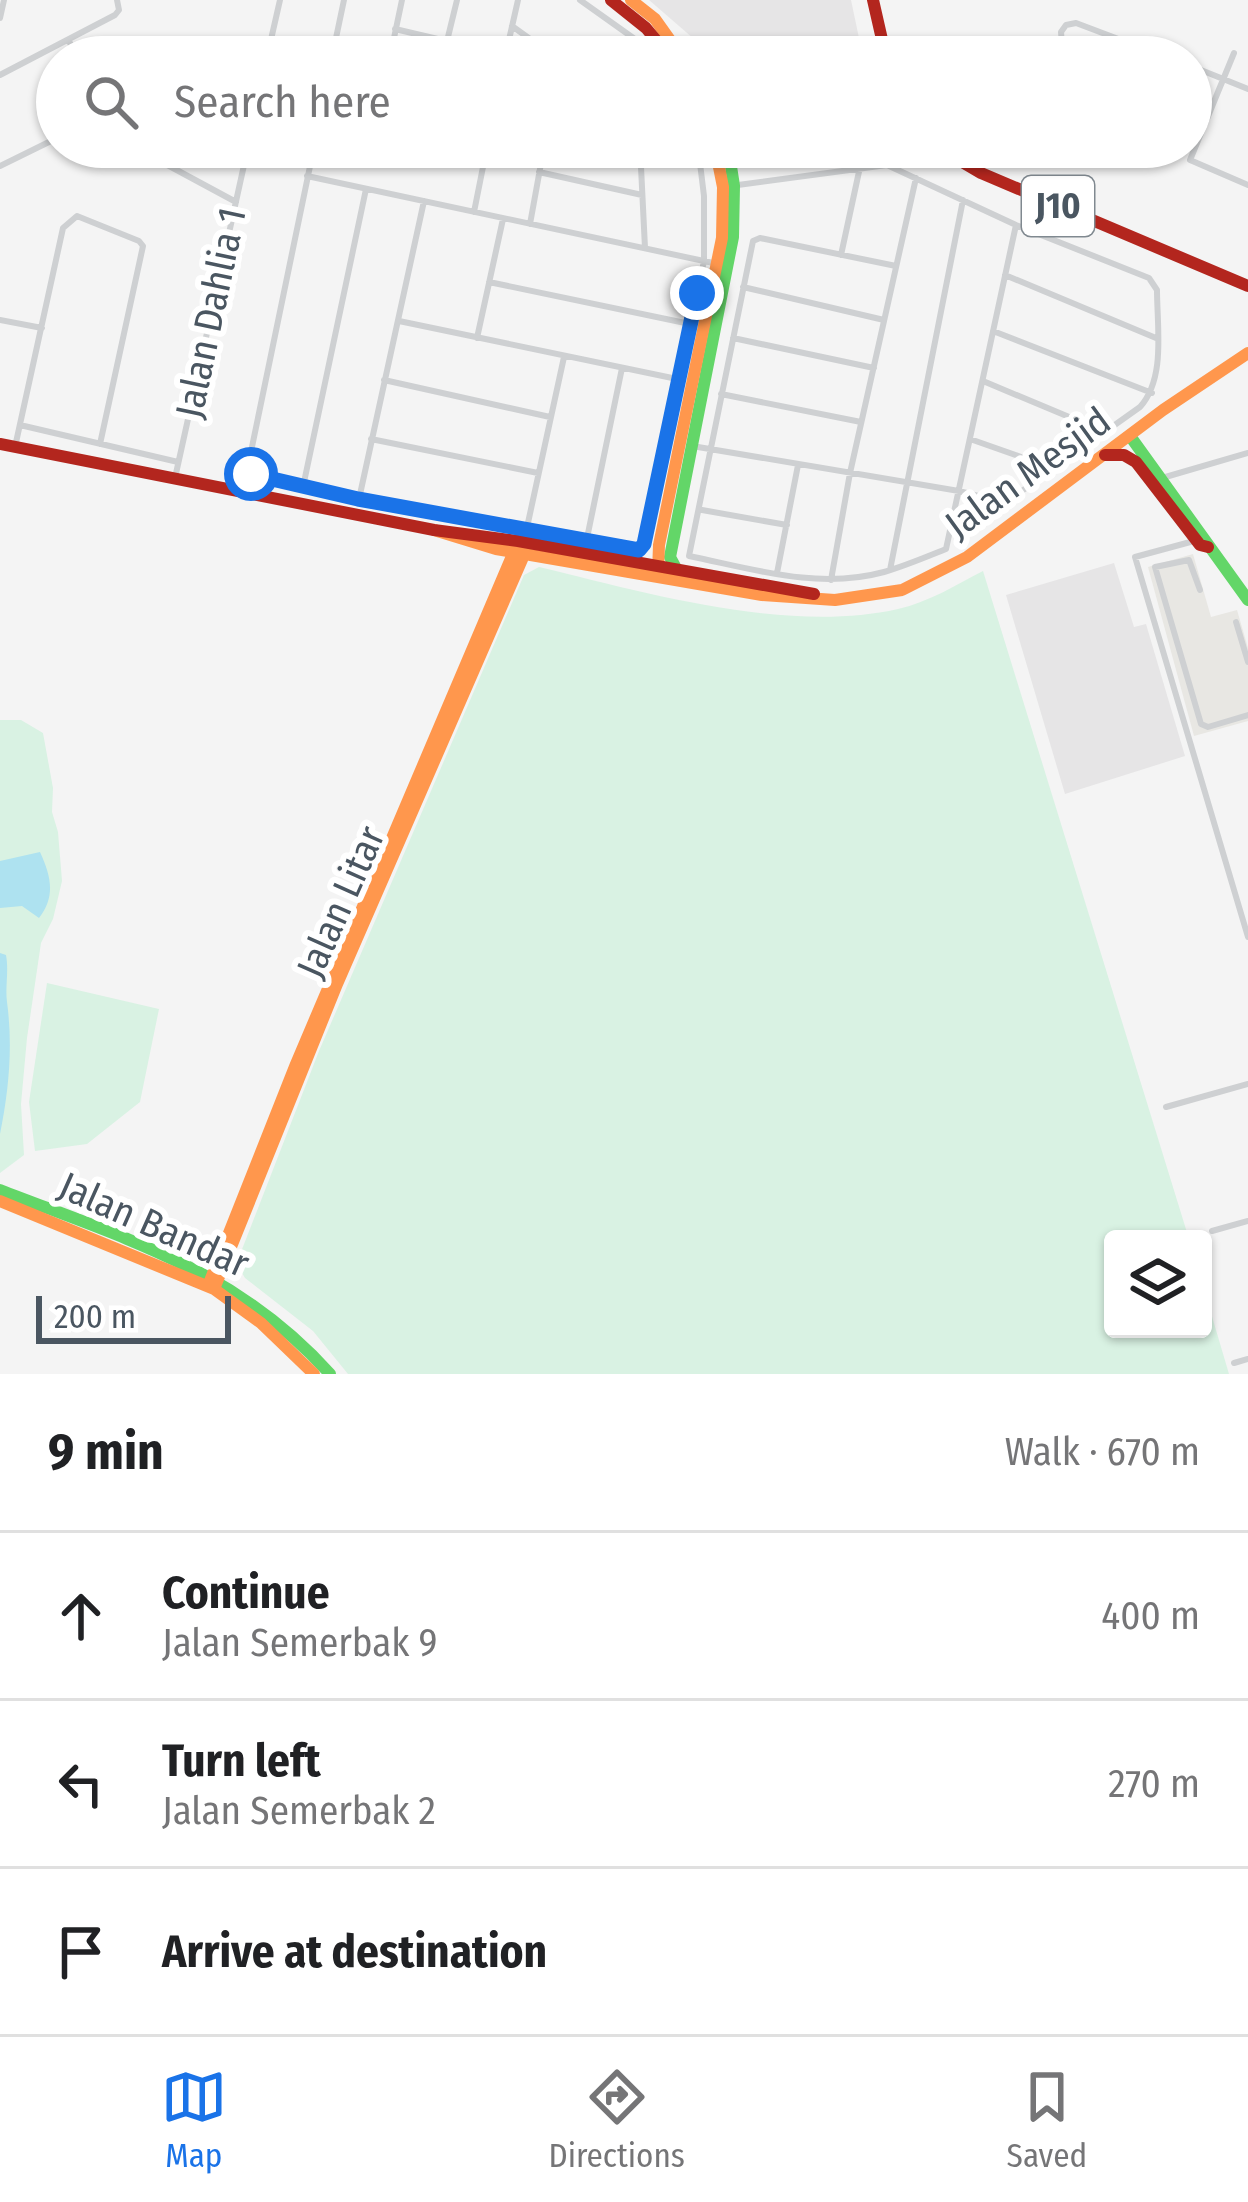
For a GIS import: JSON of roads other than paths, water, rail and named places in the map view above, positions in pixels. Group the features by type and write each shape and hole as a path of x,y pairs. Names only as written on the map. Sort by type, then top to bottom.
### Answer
{"main road":[{"path":"611,0 653,36"},
{"path":"631,0 667,36"},
{"path":"873,0 881,36"},
{"path":"678,571 666,546 711,262 729,187 722,168"},
{"path":"658,572 692,446 728,275 729,168"},
{"name":"J10","path":"973,168 1248,286"},
{"name":"Jalan Mesjid","path":"434,530 523,543 758,595 803,600 889,593 922,582 984,544 1248,352"},
{"path":"1130,436 1158,482 1246,594"},
{"name":"Jalan Mesjid","path":"0,444 497,546 523,543 545,555 678,571 826,597"},
{"path":"1105,455 1124,455 1158,482"},
{"name":"Jalan Litar","path":"212,1283 523,543"},
{"path":"497,546 512,572 545,555"},
{"name":"Jalan Bandar","path":"0,1190 188,1266 284,1343 314,1374"},
{"name":"Jalan Bandar","path":"0,1201 234,1290 292,1333 330,1374"},
{"path":"188,1266 222,1260 234,1290"}],"street":[{"path":"0,18 4,0"},
{"path":"76,36 115,15 117,0"},
{"path":"272,36 280,0"},
{"path":"336,36 344,0"},
{"path":"394,36 402,0"},
{"path":"448,36 457,0"},
{"path":"510,36 518,0"},
{"path":"580,0 631,36"},
{"path":"1061,36 1066,25 1076,23 1110,36"},
{"path":"512,26 526,36"},
{"path":"395,29 425,36"},
{"path":"1212,104 1234,53"},
{"path":"0,74 36,56"},
{"path":"1212,75 1248,89"},
{"path":"0,166 36,148"},
{"path":"173,168 236,202"},
{"name":"Jalan Dahlia 1","path":"175,478 243,168"},
{"path":"310,168 247,471 523,543 586,543 639,550 690,324 711,262 701,168"},
{"path":"474,212 483,168"},
{"path":"530,224 540,168"},
{"path":"641,168 645,248"},
{"path":"729,187 853,168"},
{"path":"841,255 860,168"},
{"path":"692,446 1010,502 1135,412 1152,393 1155,282 893,168"},
{"path":"1209,168 1248,185"},
{"path":"539,172 643,195"},
{"path":"308,176 711,262"},
{"path":"831,580 916,177"},
{"path":"303,487 366,189"},
{"path":"890,570 963,200"},
{"path":"358,499 424,201"},
{"path":"15,447 63,228 80,216 141,242 142,256 100,444"},
{"path":"477,338 503,218"},
{"path":"896,266 769,240 753,241 689,556 831,580 890,570 946,549 1016,225"},
{"path":"1005,275 1156,338"},
{"path":"489,282 690,324"},
{"path":"743,287 884,320"},
{"path":"0,320 41,328"},
{"path":"397,320 677,379"},
{"path":"993,331 1152,393"},
{"path":"733,338 874,368"},
{"path":"523,543 564,357"},
{"path":"586,543 622,368"},
{"path":"384,380 550,417"},
{"path":"982,381 1106,432"},
{"path":"721,394 861,422"},
{"path":"20,425 178,462"},
{"path":"371,439 538,473"},
{"path":"970,439 1054,470"},
{"path":"1158,482 1248,453"},
{"path":"777,574 798,465"},
{"path":"702,509 787,525"},
{"path":"1203,541 1135,557 1248,937"},
{"path":"1139,571 1189,560 1200,590"},
{"path":"1156,567 1201,724 1208,727 1248,715"},
{"path":"1236,622 1248,662"},
{"path":"1166,1107 1248,1084"},
{"path":"1212,1231 1248,1221"},
{"path":"1234,1363 1248,1359"}],"water":[{"path":"40,852 50,886 39,918 22,906 0,908 0,861"},
{"path":"0,953 7,961 10,1052 0,1134"}]}
